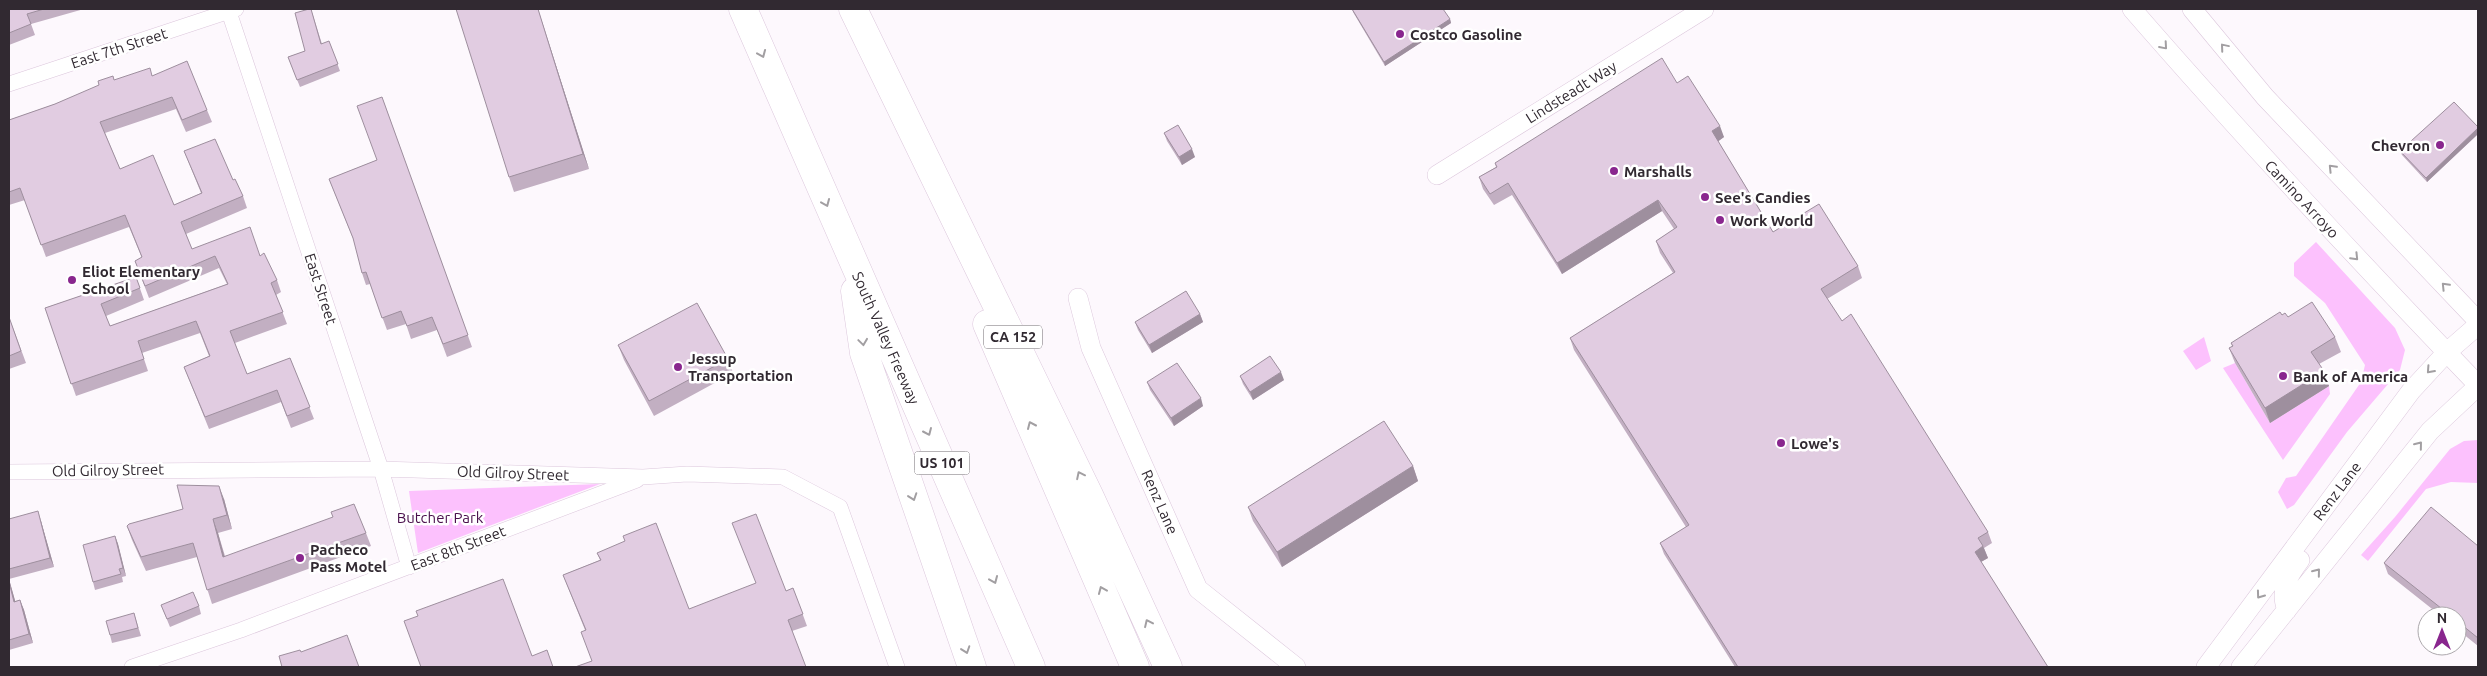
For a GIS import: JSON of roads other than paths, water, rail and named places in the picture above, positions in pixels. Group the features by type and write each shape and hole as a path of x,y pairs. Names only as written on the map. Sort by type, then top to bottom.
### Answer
{"highway":[{"name":"South Valley Freeway","path":"743,9 851,260 1031,667"},
{"path":"851,9 1135,667"},
{"name":"CA 152","path":"851,9 1089,495 1168,667"},
{"path":"851,260 864,352 972,667"}],"street":[{"name":"Lindsteadt Way","path":"1437,175 1704,9"},
{"name":"Camino Arroyo","path":"2132,9 2230,121 2478,386"},
{"path":"2192,9 2265,97 2478,323"},
{"name":"East 7th Street","path":"9,84 232,10"},
{"name":"East Street","path":"232,10 380,469 409,567"},
{"name":"Renz Lane","path":"1078,298 1091,348 1198,589 1296,667"},
{"name":"Renz Lane","path":"2206,667 2411,391 2447,352 2478,323"},
{"path":"2241,667 2430,432 2478,386"},
{"name":"Old Gilroy Street","path":"9,472 380,469 643,478 687,474 783,478 840,507 897,667"},
{"name":"East 8th Street","path":"132,667 241,630 643,478"},
{"path":"2287,610 2283,600 2283,591 2289,576 2320,531 2326,505"}],"place":[{"name":"Costco Gasoline","path":"1400,34"},
{"name":"Chevron","path":"2440,145"},
{"name":"Marshalls","path":"1614,171"},
{"name":"See's Candies","path":"1705,197"},
{"name":"Work World","path":"1720,220"},
{"name":"Eliot Elementary School","path":"72,280"},
{"name":"Jessup Transportation","path":"678,367"},
{"name":"Bank of America","path":"2283,376"},
{"name":"Lowe's","path":"1781,443"},
{"name":"Pacheco Pass Motel","path":"300,558"}],"park label":[{"name":"Butcher Park","path":"440,517"}]}
